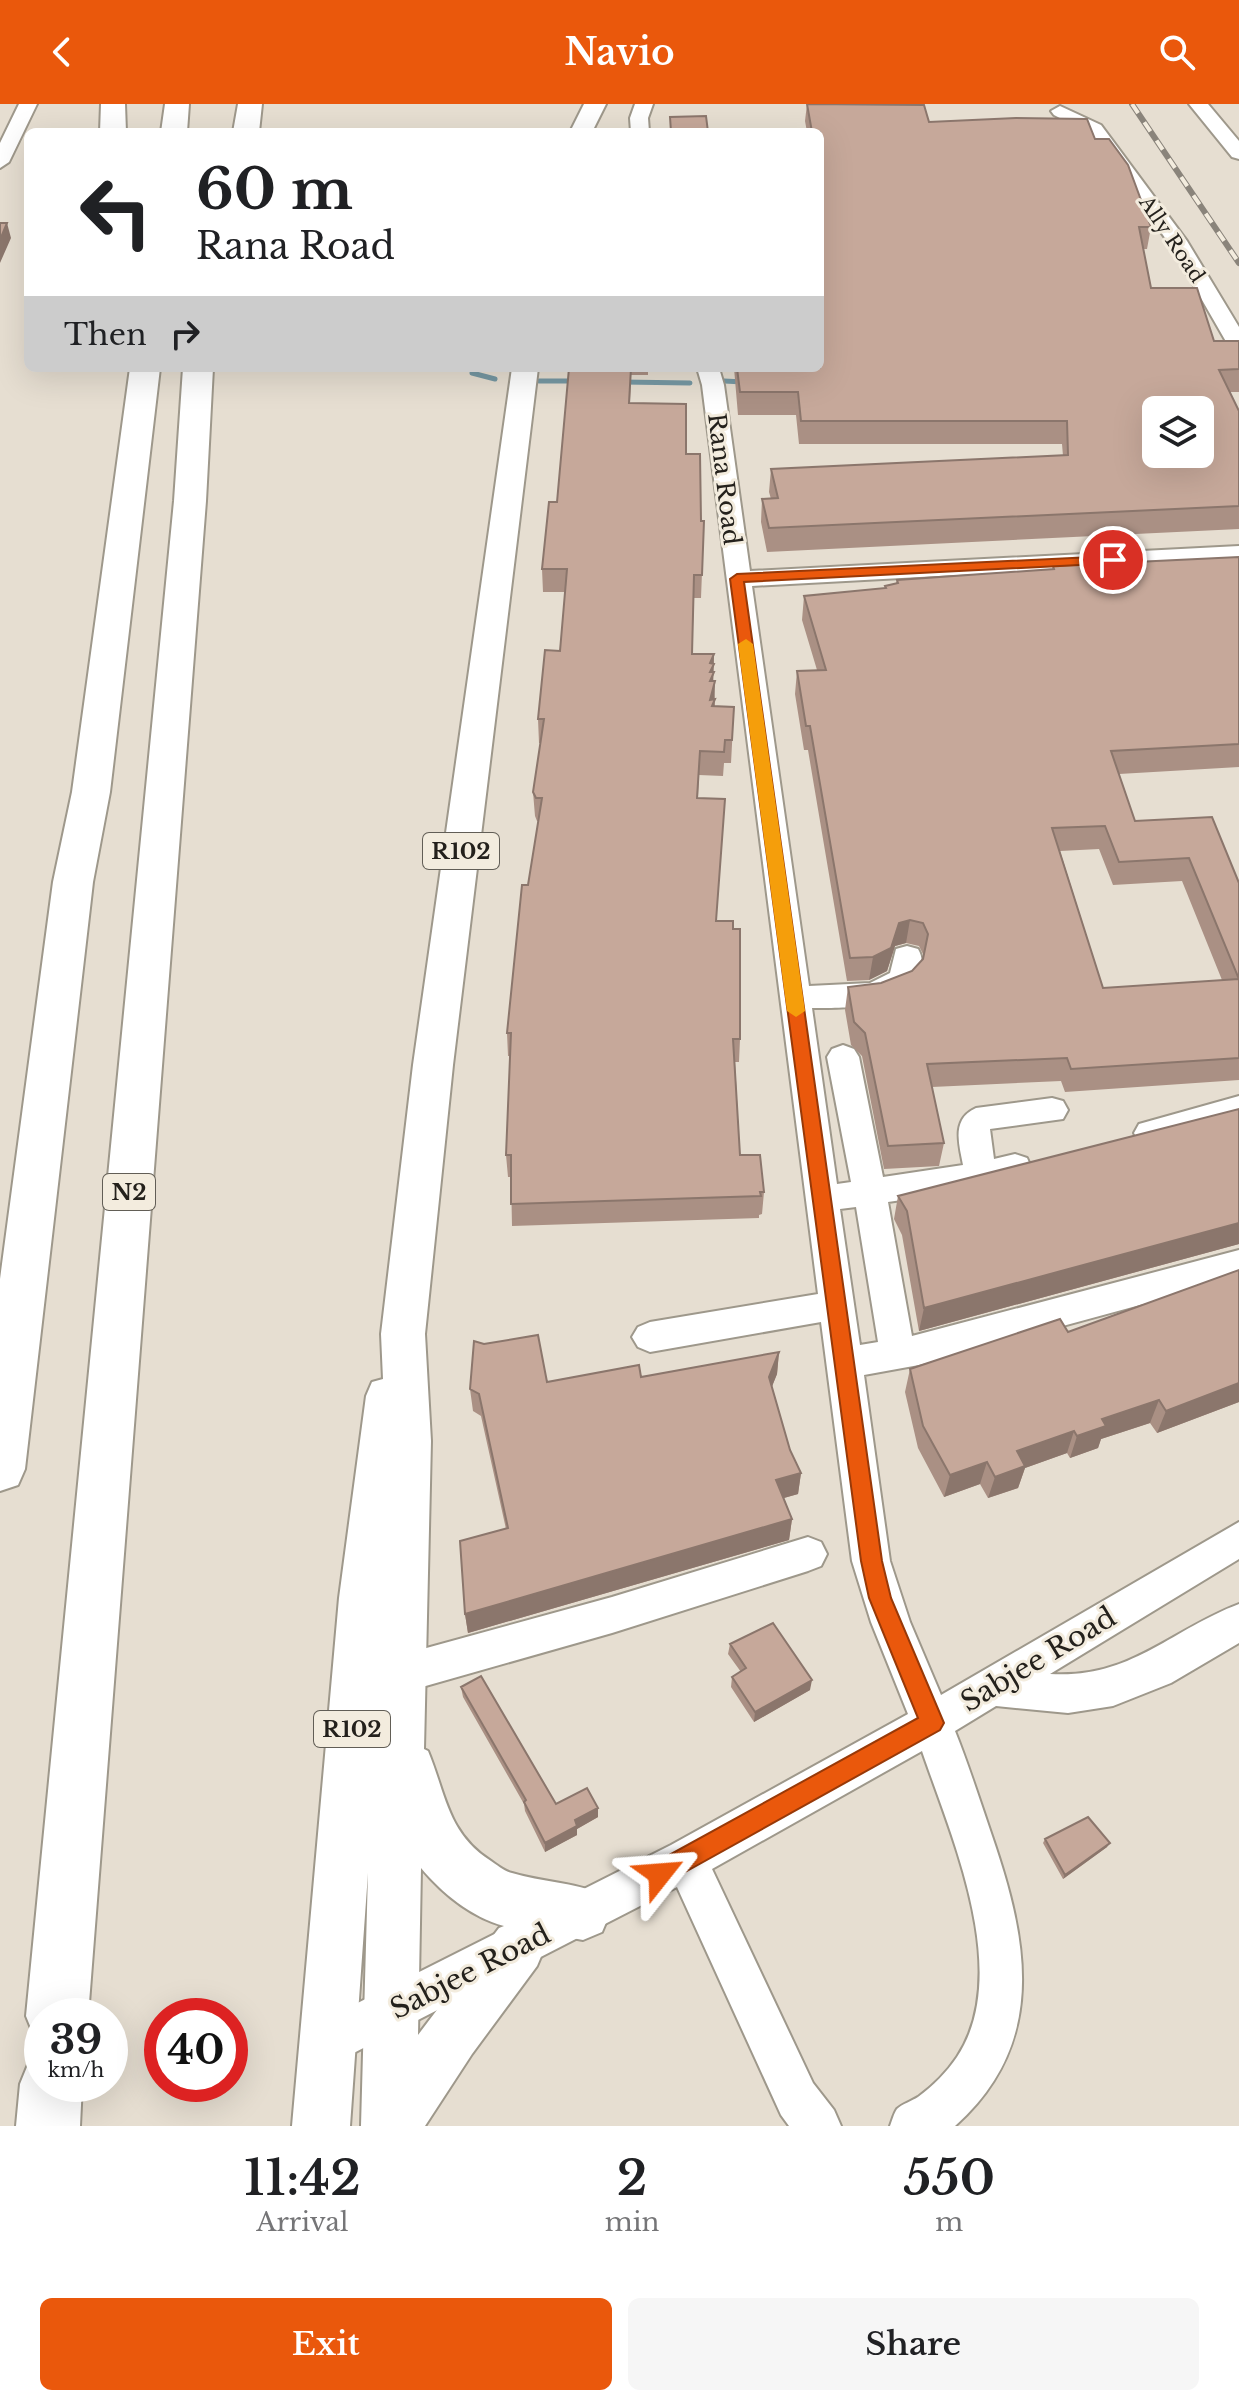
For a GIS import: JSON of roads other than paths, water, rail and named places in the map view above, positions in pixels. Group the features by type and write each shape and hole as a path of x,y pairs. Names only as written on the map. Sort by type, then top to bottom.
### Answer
{"highway":[{"path":"113,104 113,128"},
{"path":"174,128 177,104"},
{"path":"247,128 250,104"},
{"name":"N2","path":"59,1998 190,501 198,372"},
{"path":"190,501 214,372"},
{"path":"0,1469 73,882 91,792 125,523 130,376"},
{"path":"48,2126 50,2102"}],"main road":[{"path":"583,128 595,104"},
{"name":"R102","path":"321,2126 369,1546 387,1400 403,1334 433,1065 524,372"},
{"name":"R102","path":"390,2126 390,2011 408,1441 403,1334"},
{"path":"399,1727 426,1826 458,1871 500,1898 583,1913"},
{"path":"390,2126 469,2010 518,1947"}],"street":[{"path":"0,162 28,104"},
{"path":"640,128 639,118 644,104"},
{"path":"1198,104 1238,151"},
{"name":"Ally Road","path":"1060,111 1095,129 1180,245 1239,345"},
{"name":"Rana Road","path":"709,372 871,1561 880,1598 932,1723 989,1889 1000,1947 999,2003 978,2069 933,2116 913,2126"},
{"path":"737,579 1239,553"},
{"path":"794,998 874,993 891,989 905,977 907,957"},
{"path":"843,1057 897,1353"},
{"path":"1117,1143 1239,1108"},
{"path":"981,1175 973,1132 978,1121 987,1117 1052,1110"},
{"path":"822,1199 981,1175 1042,1161"},
{"path":"844,1363 1067,1311 1239,1264"},
{"path":"650,1337 837,1305"},
{"name":"Sabjee Road","path":"326,2043 686,1860 932,1723 1239,1539"},
{"path":"401,1674 612,1615 808,1554"},
{"path":"993,1687 1069,1694 1094,1691 1143,1674 1239,1622"},
{"path":"686,1860 797,2099 818,2126"}],"waterway":[{"path":"472,372 495,379"},
{"path":"539,381 578,381"},
{"path":"724,381 744,382"},
{"path":"623,382 690,383"}],"railway":[{"path":"1132,104 1239,263"}]}
